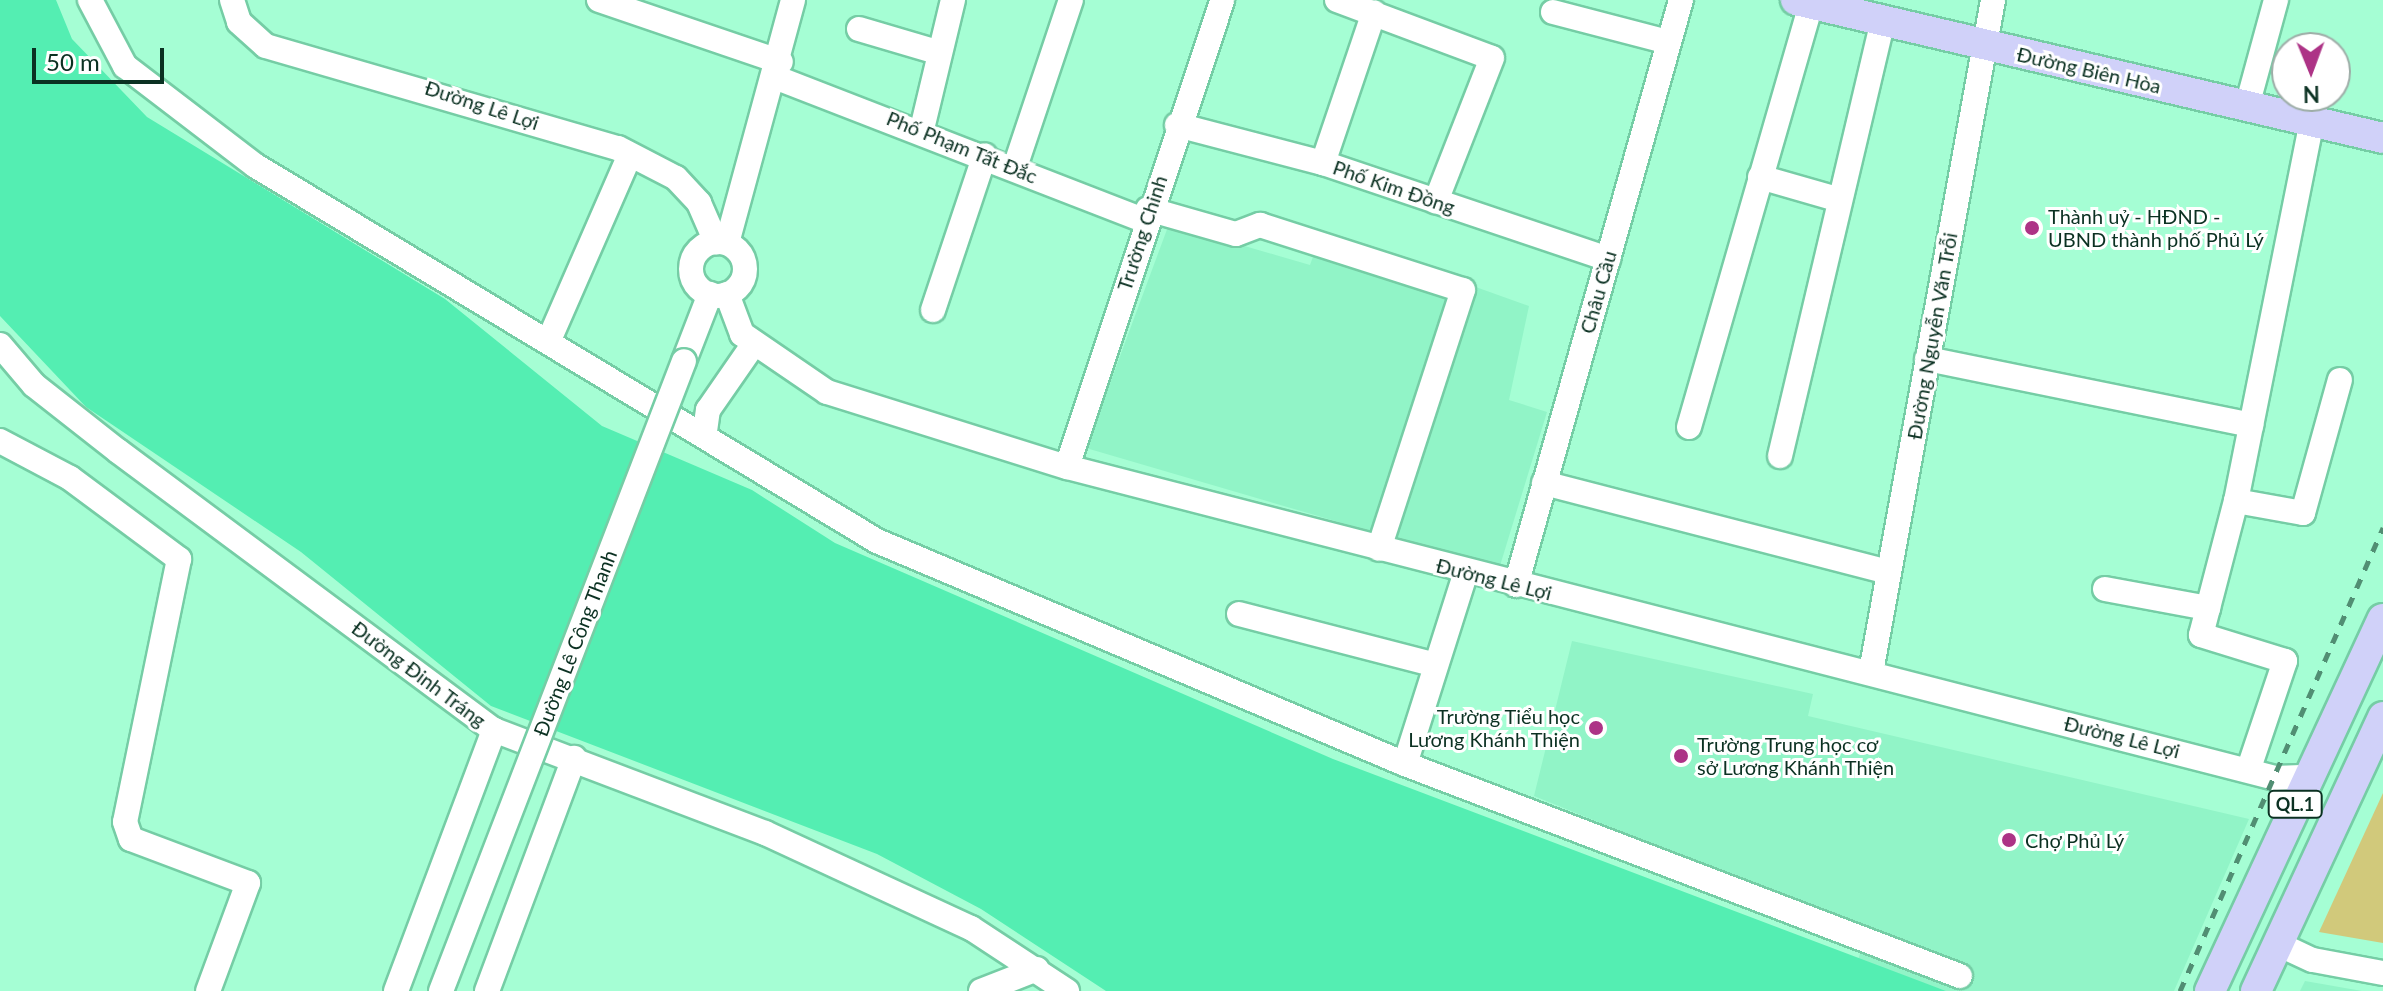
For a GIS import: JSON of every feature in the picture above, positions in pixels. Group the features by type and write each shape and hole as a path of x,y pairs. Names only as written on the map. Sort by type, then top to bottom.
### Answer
{"main road":[{"name":"Đường Biên Hòa","path":"1803,2 2383,138"},
{"name":"QL.1","path":"2210,991 2383,619"},
{"name":"QL.1","path":"2256,991 2383,717"},
{"path":"2308,777 2347,793"}],"street":[{"path":"90,0 125,66 256,166 705,431 734,460 877,541 1405,764 1960,976"},
{"name":"Đường Lê Lợi","path":"232,0 239,22 266,46 397,79 630,155 676,178 699,203 721,243"},
{"name":"Phố Phạm Tất Đắc","path":"599,0 1015,167 1147,215 1236,234 1260,225 1463,290 1379,549"},
{"path":"721,243 779,70 793,0"},
{"path":"922,129 953,0"},
{"path":"1015,167 1071,0"},
{"name":"Trường Chinh","path":"1067,467 1147,215 1222,0"},
{"path":"1337,0 1492,58 1436,201"},
{"name":"Châu Cầu","path":"1516,585 1681,0"},
{"name":"Đường Nguyễn Văn Trỗi","path":"1871,672 1993,0"},
{"path":"2247,106 2276,0"},
{"path":"1689,427 1760,177 1803,2"},
{"path":"1323,163 1374,12"},
{"path":"1553,12 1668,42"},
{"path":"1780,456 1883,21"},
{"path":"859,29 940,53"},
{"path":"2249,768 2285,661 2201,635 2236,501 2312,122"},
{"name":"Phố Kim Đồng","path":"1177,125 1323,163 1608,259"},
{"path":"549,340 630,155"},
{"path":"933,310 985,155"},
{"path":"1760,177 1840,200"},
{"path":"705,431 708,410 753,345 718,294 695,283 691,266 699,249 721,243"},
{"path":"718,294 745,268 721,243"},
{"name":"Đường Lê Công Thanh","path":"441,991 684,361 718,294"},
{"name":"Đường Đinh Tráng","path":"0,345 34,385 82,423 494,730 765,833 971,928 1067,991"},
{"name":"Đường Lê Lợi","path":"753,345 827,392 1067,467 1516,585 2249,768 2275,778 2308,777"},
{"path":"1927,359 2251,425"},
{"path":"2236,501 2303,513 2340,380"},
{"path":"0,441 70,478 179,559 125,822 131,839 248,883 208,991"},
{"path":"1544,483 1888,572"},
{"path":"1405,764 1466,572"},
{"path":"2105,589 2208,608"},
{"path":"1239,614 1436,665"},
{"path":"396,991 494,730"},
{"path":"487,991 574,758"},
{"path":"2278,944 2313,960 2383,973"},
{"path":"981,991 1037,969"}],"shaded area":[{"path":"0,0 56,0 72,39 147,117 445,299 602,426 752,490 835,543 1333,759 1946,991 1106,991 981,909 877,854 491,706 301,552 86,407 0,316"},
{"path":"1169,224 1310,265 1322,232 1529,306 1509,400 1547,412 1499,569 1086,448"},
{"name":"Chợ Phủ Lý","path":"1572,641 1813,694 1808,716 2249,819 2174,991 1946,991 1858,960 1867,931 1534,796"},
{"path":"2383,793 2383,943 2319,932"},
{"path":"2305,981 2362,991 2300,991"}],"railway":[{"path":"2180,991 2383,528"}],"place":[{"name":"Thành uỷ - HĐND - UBND thành phố Phủ Lý","path":"2032,228"},
{"name":"Trường Tiểu học Lương Khánh Thiện","path":"1596,728"},
{"name":"Trường Trung học cơ sở Lương Khánh Thiện","path":"1681,756"},
{"name":"Chợ Phủ Lý","path":"2009,840"}]}
